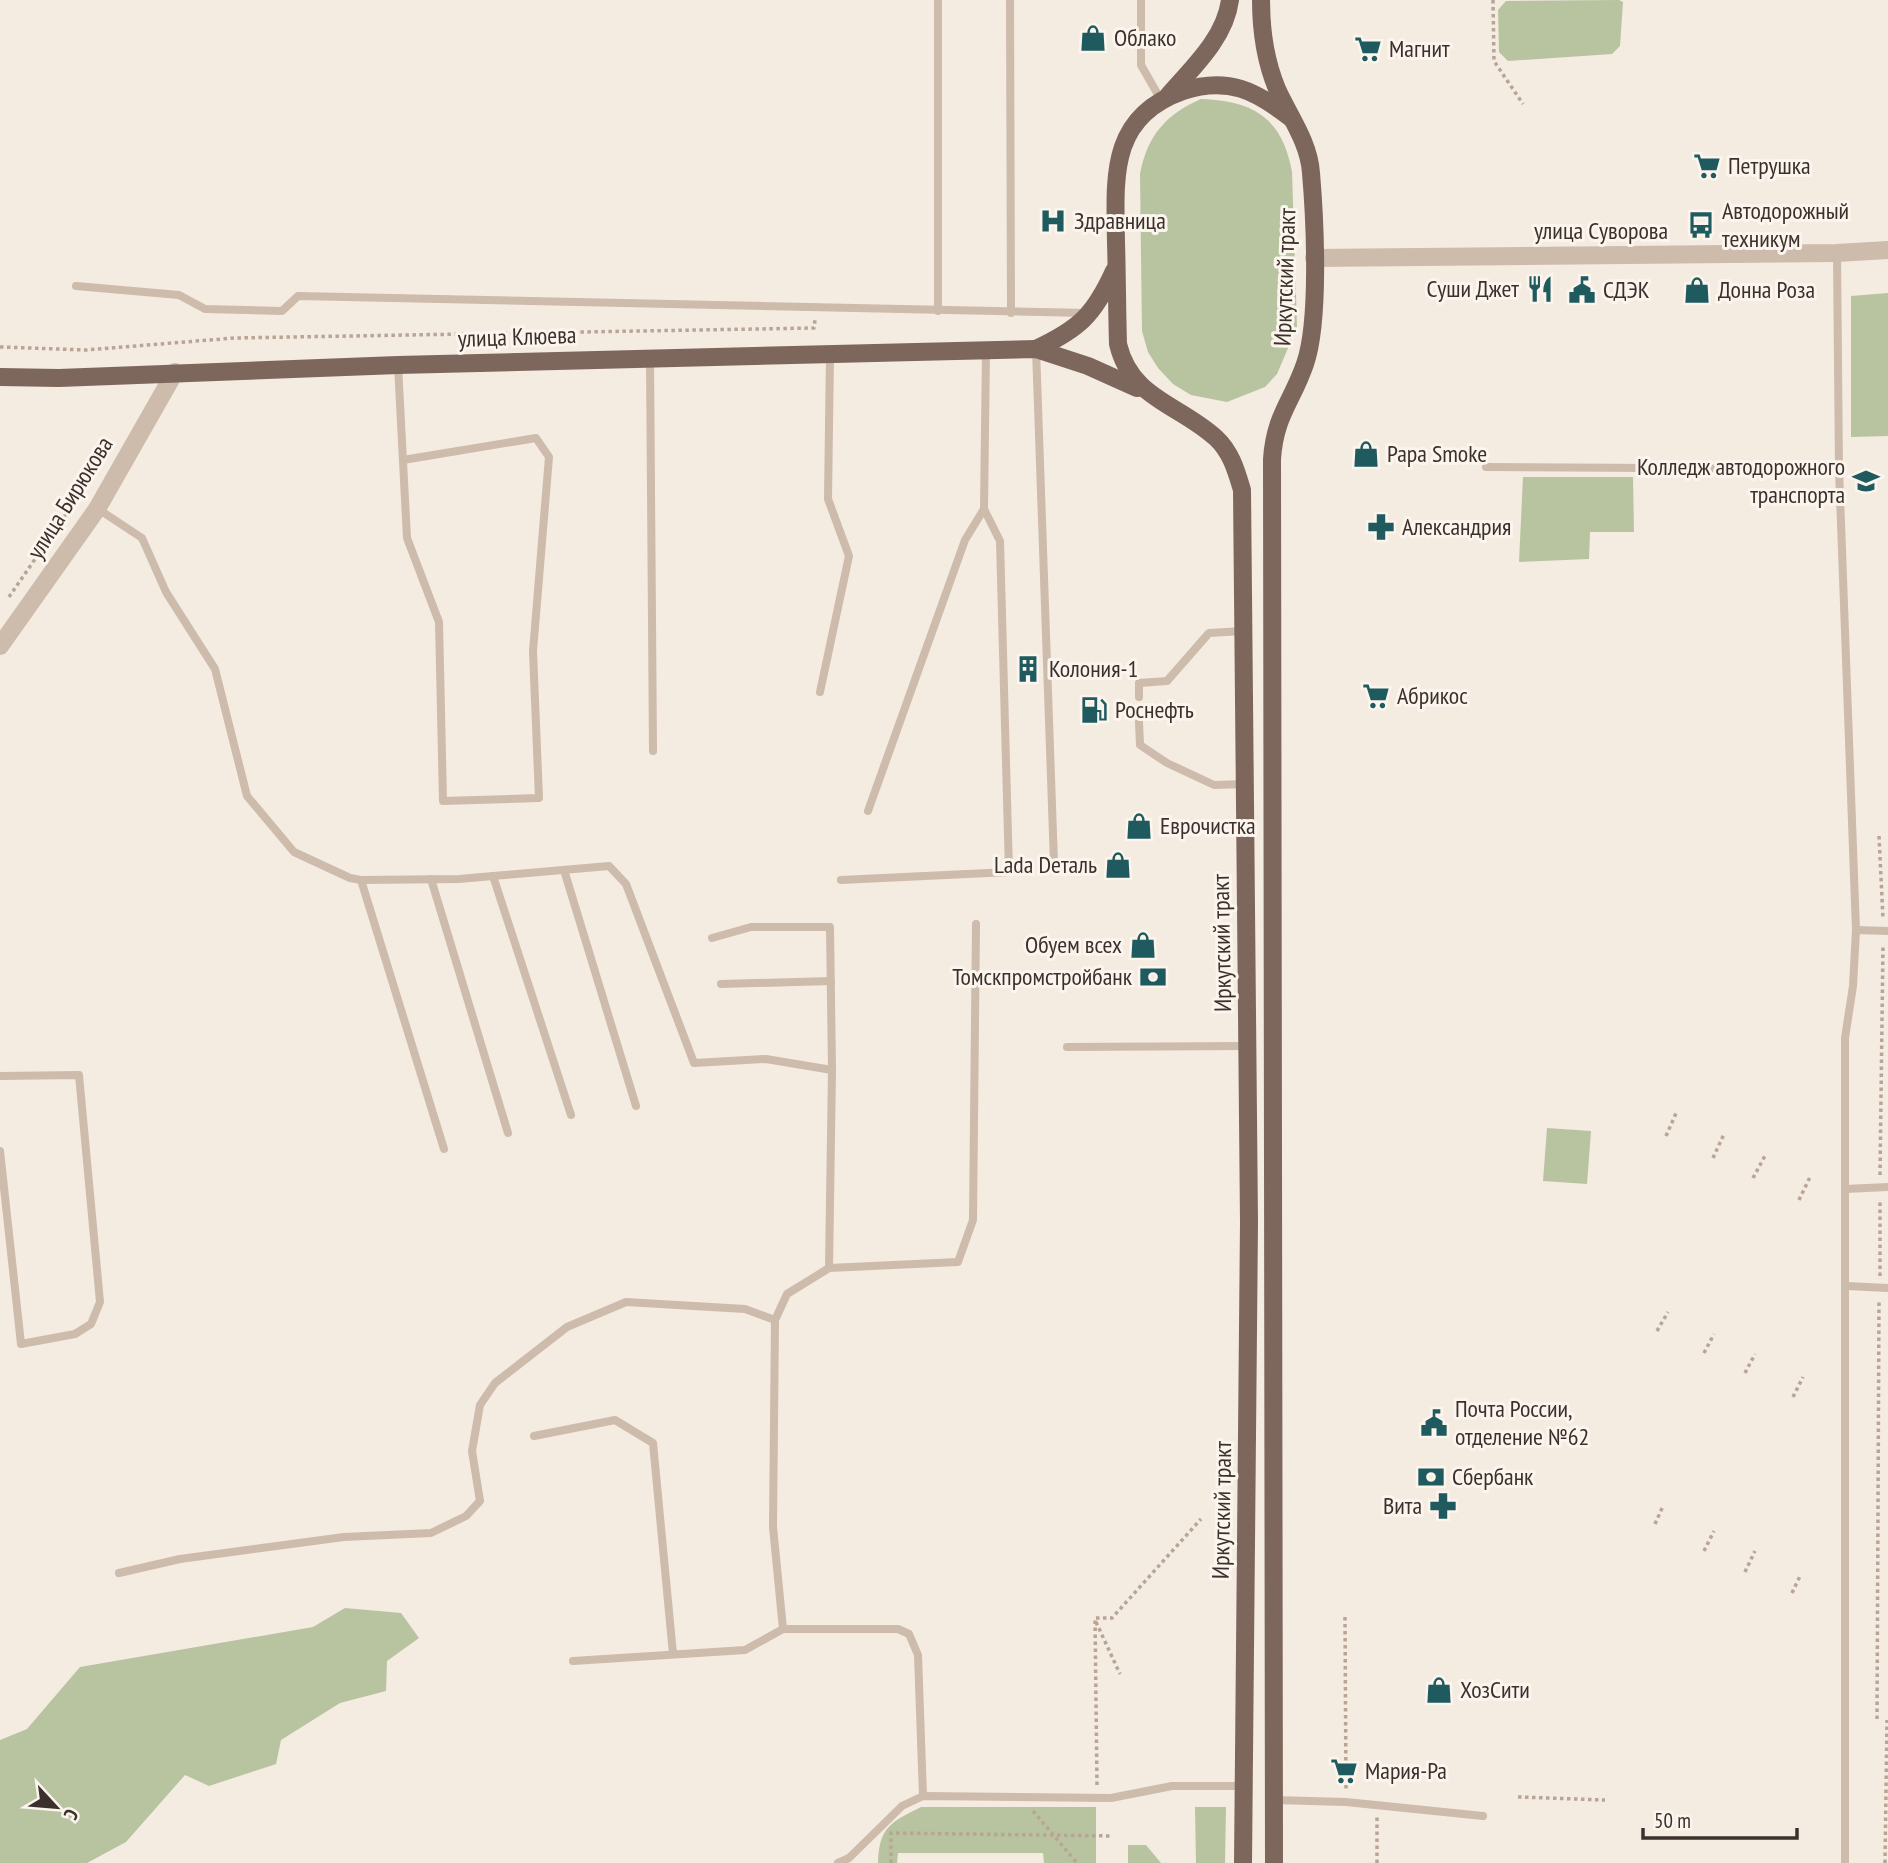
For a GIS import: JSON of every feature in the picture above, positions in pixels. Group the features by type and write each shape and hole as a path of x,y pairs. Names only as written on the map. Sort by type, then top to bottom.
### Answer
{"main road":[{"name":"Иркутский тракт","path":"1230,0 1228,13 1211,46 1164,99 1133,125 1118,157 1116,264 1118,344 1129,373 1144,390 1217,438 1233,460 1242,489 1249,1235 1243,1863"},
{"name":"Иркутский тракт","path":"1261,0 1268,66 1303,142 1311,170 1314,258 1312,333 1305,365 1276,426 1272,459 1274,1863"},
{"name":"Иркутский тракт","path":"1164,99 1200,85 1232,86 1262,95 1291,118"},
{"name":"улица Клюева","path":"1036,349 1080,325 1092,313 1116,264"},
{"name":"улица Клюева","path":"0,377 59,378 398,365 1036,349 1088,366 1144,390"}],"street":[{"name":"улица Суворова","path":"1314,258 1837,253 1888,250"},
{"name":"улица Бирюкова","path":"0,646 97,509 175,372"}],"lane":[{"path":"938,0 938,311"},
{"path":"1010,0 1011,313"},
{"path":"1140,0 1140,65 1164,99"},
{"path":"1837,253 1839,469 1856,930 1853,986 1844,1038 1845,1863"},
{"path":"76,286 179,295 205,309 282,311 298,296 1092,313"},
{"path":"1036,349 1054,863"},
{"path":"841,880 1009,872 1000,541 984,509 986,350"},
{"path":"820,692 849,556 828,499 830,353"},
{"path":"650,358 653,751"},
{"path":"398,365 407,538 439,622 443,801 538,798 533,651 549,457 536,438 403,460"},
{"path":"1486,467 1839,469"},
{"path":"97,509 142,538 166,592 215,669 247,796 294,852 350,878 361,880 494,876 609,866 626,884 694,1063 766,1059 832,1070"},
{"path":"869,811 965,540 984,509"},
{"path":"1139,697 1139,683 1167,681 1209,634 1243,631"},
{"path":"1139,722 1139,745 1167,763 1213,785 1245,784"},
{"path":"564,870 636,1106"},
{"path":"494,876 572,1115"},
{"path":"431,879 508,1133"},
{"path":"361,880 444,1149"},
{"path":"783,1629 773,1527 775,1320 787,1294 829,1268 958,1262 973,1220 976,924"},
{"path":"712,937 751,927 830,927 832,1070 829,1268"},
{"path":"1856,930 1886,930"},
{"path":"721,984 831,981"},
{"path":"1068,1047 1248,1046"},
{"path":"0,1076 79,1075 100,1301 92,1324 67,1338 21,1344 4,1233 0,1151"},
{"path":"1845,1189 1884,1187"},
{"path":"1846,1286 1884,1288"},
{"path":"119,1573 180,1559 344,1537 431,1533 466,1516 480,1501 472,1451 480,1405 495,1383 567,1327 626,1302 745,1308 775,1320"},
{"path":"534,1436 615,1420 653,1443 673,1654"},
{"path":"573,1661 745,1650 783,1629 885,1628 909,1634 918,1655 923,1796"},
{"path":"838,1863 849,1858 902,1806 923,1796 1097,1798 1172,1786 1244,1786"},
{"path":"1274,1800 1377,1804 1483,1816"}],"path":[{"path":"1493,0 1494,61 1523,104"},
{"path":"0,346 86,350 234,338 814,328 816,307"},
{"path":"7,600 98,468"},
{"path":"1877,1719 1886,930 1879,836"},
{"path":"1666,1136 1678,1111"},
{"path":"1713,1158 1724,1134"},
{"path":"1753,1178 1766,1154"},
{"path":"1799,1200 1810,1177"},
{"path":"1657,1331 1668,1312"},
{"path":"1704,1353 1714,1334"},
{"path":"1745,1373 1755,1354"},
{"path":"1793,1397 1803,1377"},
{"path":"1654,1524 1663,1506"},
{"path":"1095,1618 1112,1618 1201,1519"},
{"path":"1704,1551 1714,1531"},
{"path":"1745,1572 1755,1551"},
{"path":"1792,1593 1801,1574"},
{"path":"1345,1616 1346,1802"},
{"path":"1095,1618 1121,1674"},
{"path":"1095,1618 1097,1798"},
{"path":"1885,1863 1886,1720"},
{"path":"1020,1797 1077,1863"},
{"path":"1518,1797 1605,1800"},
{"path":"1377,1804 1377,1863"},
{"path":"891,1863 891,1833 1111,1836"}],"green space":[{"path":"1506,1 1623,2 1620,46 1612,54 1508,61 1499,52 1498,10"},
{"path":"1201,99 1236,104 1263,116 1281,138 1292,172 1297,327 1277,374 1265,387 1227,402 1191,395 1173,384 1148,352 1142,331 1140,174 1143,160 1153,138 1168,119"},
{"path":"1888,293 1888,436 1851,437 1851,296"},
{"path":"1523,477 1633,477 1634,532 1590,532 1589,559 1519,562"},
{"path":"1547,1128 1591,1131 1587,1184 1543,1181"},
{"path":"345,1608 401,1613 419,1638 387,1661 386,1691 340,1703 281,1740 276,1764 209,1786 185,1775 126,1842 87,1863 0,1863 0,1740 27,1729 80,1667 313,1627"},
{"path":"921,1807 1096,1807 1096,1863 1044,1863 1043,1853 898,1853 897,1863 878,1863 884,1833 894,1822"},
{"path":"1195,1807 1226,1807 1225,1863 1196,1863"},
{"path":"1128,1845 1146,1845 1161,1863 1128,1863"}],"place":[{"name":"Облако","path":"1093,38"},
{"name":"Магнит","path":"1368,49"},
{"name":"Петрушка","path":"1707,166"},
{"name":"Здравница","path":"1053,221"},
{"name":"Автодорожный техникум","path":"1701,225"},
{"name":"Суши Джет","path":"1540,289"},
{"name":"СДЭК","path":"1582,290"},
{"name":"Донна Роза","path":"1697,290"},
{"name":"Papa Smoke","path":"1366,454"},
{"name":"Колледж автодорожного транспорта","path":"1866,481"},
{"name":"Александрия","path":"1381,527"},
{"name":"Колония-1","path":"1028,669"},
{"name":"Абрикос","path":"1376,696"},
{"name":"Роснефть","path":"1094,710"},
{"name":"Еврочистка","path":"1139,826"},
{"name":"Lada Dеталь","path":"1118,865"},
{"name":"Обуем всех","path":"1143,945"},
{"name":"Томскпромстройбанк","path":"1153,977"},
{"name":"Почта России, отделение №62","path":"1434,1423"},
{"name":"Сбербанк","path":"1431,1477"},
{"name":"Вита","path":"1443,1506"},
{"name":"ХозСити","path":"1439,1690"},
{"name":"Мария-Ра","path":"1344,1771"}]}
